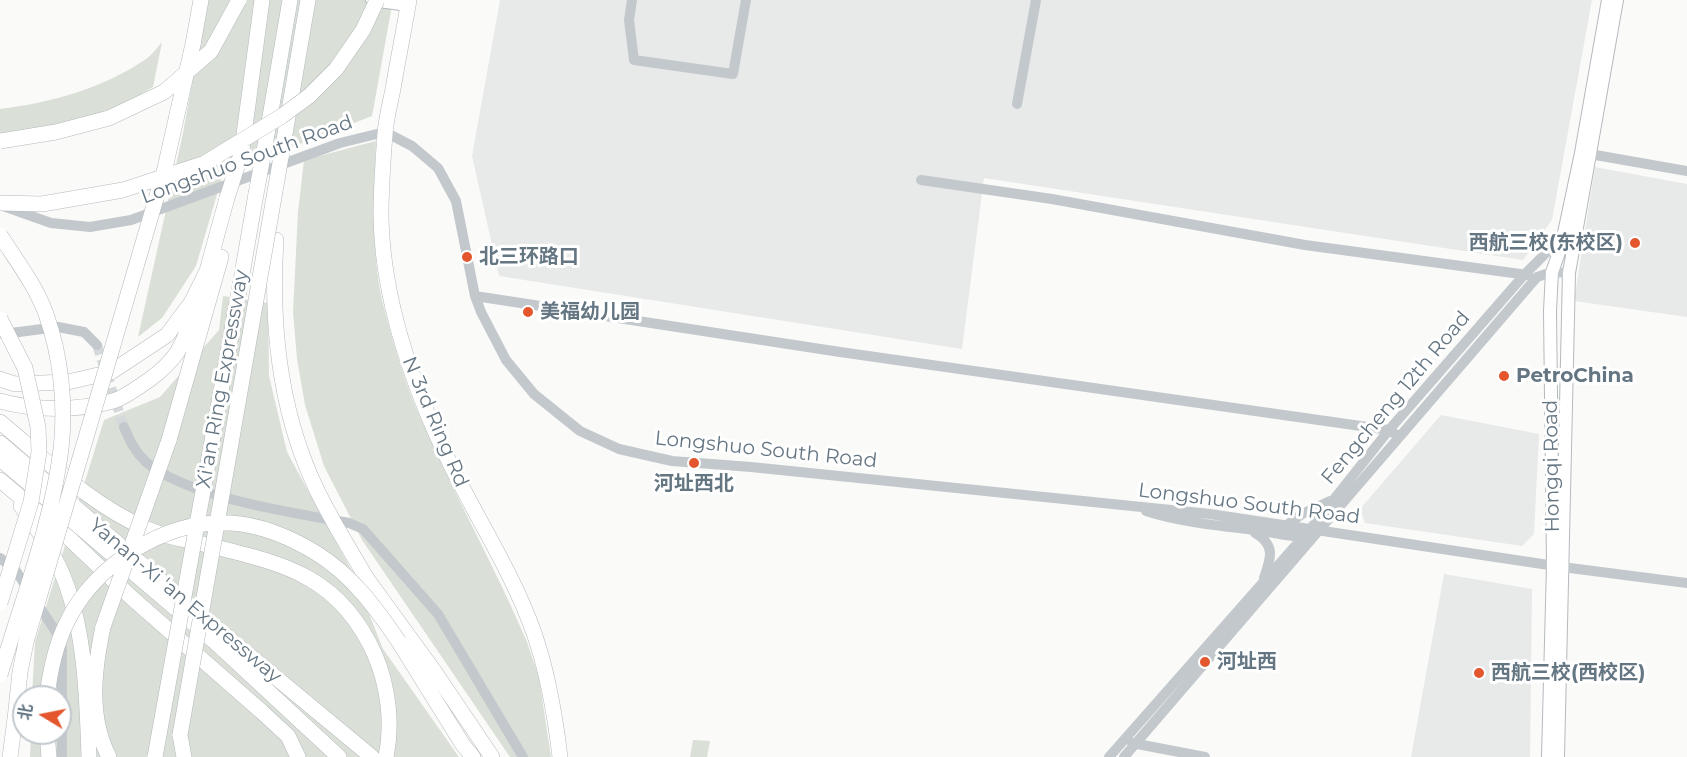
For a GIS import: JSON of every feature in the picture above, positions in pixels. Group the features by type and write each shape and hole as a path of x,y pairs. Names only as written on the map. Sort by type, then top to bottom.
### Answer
{"highway":[{"path":"10,757 20,672 26,642 162,179 201,0"},
{"path":"0,141 56,132 109,118 164,92 211,51 239,0"},
{"name":"Xi'an Ring Expressway","path":"156,757 290,0"},
{"name":"Xi'an Ring Expressway","path":"176,757 308,0"},
{"path":"0,204 42,204 123,190 205,163 282,116 309,96 336,69 363,30 377,0"},
{"name":"N 3rd Ring Rd","path":"409,2 385,132 381,216 386,266 398,330 414,383 438,440 515,589 534,631 556,720 560,757"},
{"path":"109,757 98,730 95,704 97,656 104,627 169,440 205,318 242,151 261,6"},
{"path":"281,157 274,314 281,376 302,454 334,521 367,579 434,670 492,757"},
{"path":"0,401 49,409 82,407 115,400 135,390 159,373 177,352 191,323 232,197"},
{"path":"0,235 23,270 46,313 58,361 63,406 61,450 49,509 0,675"},
{"path":"0,379 15,384 68,382 111,372 167,335 191,303 207,271"},
{"path":"0,319 25,368 38,428 39,452 31,502 0,603"},
{"path":"0,422 92,498 117,514 149,530 262,559 293,570 323,586 346,607 365,634 381,669 388,701 386,757"},
{"name":"Yanan-Xi 'an Expressway","path":"0,443 220,632 372,757"},
{"name":"Yanan-Xi 'an Expressway","path":"0,459 215,642 339,757"},
{"path":"3,482 55,557 66,585 76,622 82,662 89,757"},
{"path":"3,482 70,539 132,598 288,736 298,757"},
{"path":"49,685 53,660 68,620 89,590 121,559 144,544 174,532 200,525 230,523 257,528 287,539 316,553 351,580 377,609 473,757"},
{"path":"180,735 184,757"}],"main road":[{"path":"372,0 409,2"},
{"name":"Hongqi Road","path":"1585,153 1608,0"},
{"name":"Hongqi Road","path":"1548,757 1569,238 1617,0"},
{"name":"Hongqi Road","path":"1558,757 1557,566 1550,311 1552,272 1569,238"}],"street":[{"path":"632,0 628,21 634,60 733,74 746,0"},
{"path":"1017,104 1036,0"},
{"name":"Longshuo South Road","path":"0,204 51,223 90,227 131,220 331,146 385,132 412,146 438,168 456,201 475,296 506,360 534,394 580,430 618,449 672,461 1169,509 1687,583"},
{"path":"1585,153 1687,171"},
{"path":"921,180 1052,199 1305,246 1537,277 1552,272 1569,273"},
{"name":"Fengcheng 12th Road","path":"1124,757 1524,275 1569,238"},
{"name":"Fengcheng 12th Road","path":"1109,757 1262,583 1311,531 1334,500 1537,277"},
{"path":"475,296 1394,433"},
{"path":"0,334 58,327 84,332 97,345"},
{"path":"124,428 133,449 147,463 198,489 363,529 438,614 523,757"},
{"path":"1287,525 1302,514 1334,500"},
{"path":"1135,507 1163,517 1249,530 1311,531"},
{"path":"1249,530 1265,538 1270,550 1270,558 1262,583"},
{"path":"0,558 16,572 56,632 62,648 62,757"},
{"path":"1122,741 1205,757"}],"shaded area":[{"path":"207,0 393,0 372,116 223,174 196,266 162,318 138,337 183,133"},
{"path":"500,0 1592,0 1552,220 1523,260 984,178 962,349 499,276 472,156"},
{"path":"162,42 153,87 128,102 71,124 0,135 0,109 38,103 95,86 146,59"},
{"path":"376,141 374,221 376,261 382,300 393,341 416,408 527,642 539,678 551,757 510,757 362,540 324,466 305,405 297,359 293,312 298,212 304,160"},
{"name":"西航三校(东校区)","path":"1595,167 1687,184 1687,317 1574,301"},
{"path":"223,296 268,303 269,376 287,452 353,573 383,649 459,757 30,757 30,745 72,745 72,685 33,685 35,642 104,420 160,397 219,330"},
{"path":"1441,415 1539,434 1534,534 1522,546 1365,523 1360,509"},
{"name":"西航三校(西校区)","path":"1444,574 1532,589 1530,757 1411,757"},
{"path":"693,740 710,741 707,757 690,757"}],"tunnel":[{"path":"97,345 124,427"}],"place":[{"name":"西航三校(东校区)","path":"1635,243"},
{"name":"北三环路口","path":"467,257"},
{"name":"美福幼儿园","path":"528,312"},
{"name":"PetroChina","path":"1504,376"},
{"name":"河址西北","path":"694,463"},
{"name":"河址西","path":"1205,662"},
{"name":"西航三校(西校区)","path":"1479,673"}]}
